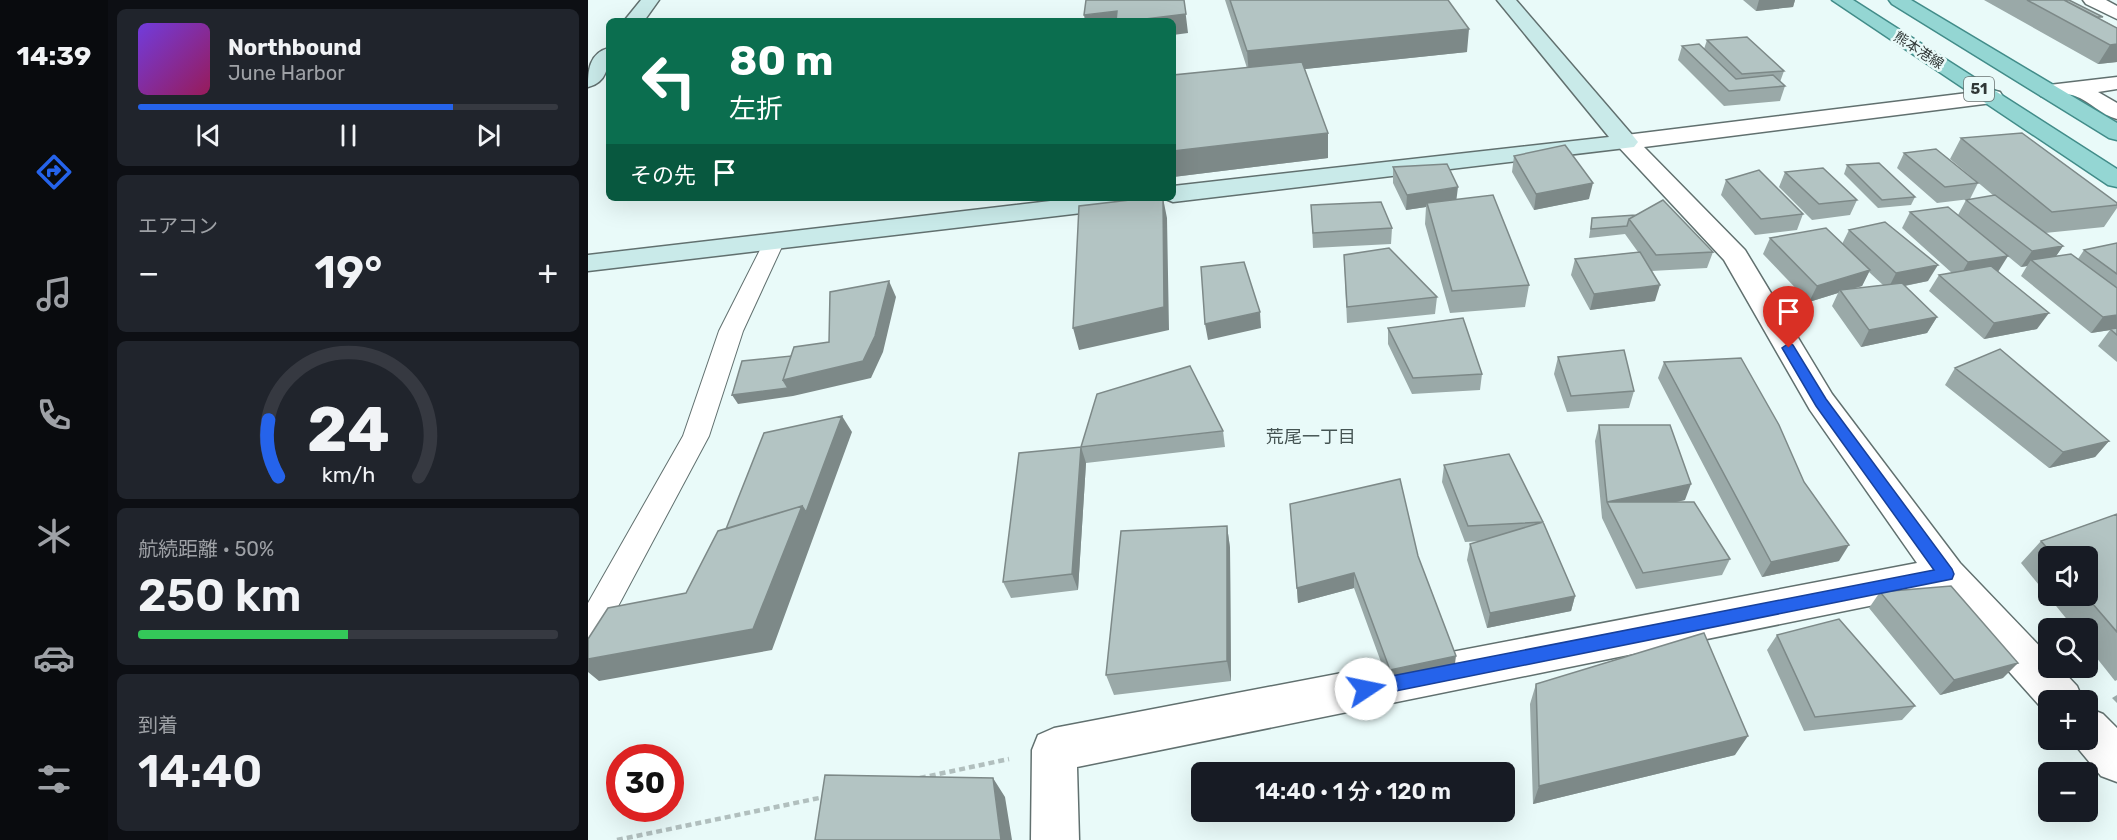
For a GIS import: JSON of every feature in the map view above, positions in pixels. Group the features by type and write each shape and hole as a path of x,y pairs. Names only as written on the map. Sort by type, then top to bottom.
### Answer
{"main road":[{"name":"熊本港線","path":"1841,0 2117,180"},
{"name":"熊本港線","path":"1898,0 2117,133"}],"street":[{"path":"636,18 650,0"},
{"path":"1506,0 1626,142 1735,256 1821,402 1946,574 2053,690"},
{"path":"2092,0 2117,13"},
{"path":"588,81 606,58"},
{"path":"2049,91 2117,83"},
{"path":"2077,88 2117,112"},
{"path":"1176,194 1992,97"},
{"path":"588,263 1115,201"},
{"path":"1055,840 1054,750 1946,574"},
{"path":"2098,740 2117,760"}],"lane":[{"path":"588,632 696,436 731,331 774,240"}],"path":[{"path":"914,779 1054,750"},
{"path":"617,840 832,796"}],"building":[{"path":"1086,0 1184,0 1186,14 1153,18 1116,18 1117,11 1084,15"},
{"path":"1230,0 1448,0 1469,29 1247,51"},
{"path":"2027,0 2064,0 2117,28 2117,44 2110,45"},
{"path":"2064,0 2069,0 2103,17 2097,17"},
{"path":"1747,37 1784,71 1742,74 1707,40"},
{"path":"1699,44 1736,79 1773,75 1785,86 1729,91 1682,46"},
{"path":"1302,62 1328,133 1176,151 1176,75"},
{"path":"2022,133 2117,205 2052,212 1961,138"},
{"path":"1565,145 1593,183 1536,194 1514,156"},
{"path":"1936,149 1978,183 1945,187 1904,153"},
{"path":"1879,163 1915,197 1882,200 1847,165"},
{"path":"1447,164 1458,187 1407,195 1393,167"},
{"path":"1823,168 1857,200 1819,204 1785,172"},
{"path":"1759,170 1803,214 1761,219 1726,180"},
{"path":"1493,195 1529,285 1452,291 1427,203"},
{"path":"1995,195 2063,246 2032,251 1966,200"},
{"path":"1663,200 1713,252 1656,255 1629,219"},
{"path":"1122,201 1163,201 1164,307 1073,328 1079,206"},
{"path":"1381,202 1392,228 1313,233 1311,205"},
{"path":"1948,207 2008,256 1968,262 1910,212"},
{"path":"1636,215 1629,219 1627,226 1591,229 1592,218"},
{"path":"1885,222 1938,265 1896,273 1849,230"},
{"path":"1826,228 1870,270 1817,286 1770,238"},
{"path":"2117,243 2117,274 2084,250"},
{"path":"1389,248 1437,297 1347,307 1344,255"},
{"path":"1640,252 1660,285 1594,294 1575,259"},
{"path":"2071,254 2117,288 2117,315 2103,317 2031,260"},
{"path":"1244,262 1260,312 1205,324 1201,267"},
{"path":"1991,266 2049,313 1994,323 1939,275"},
{"path":"889,281 875,336 863,361 783,380 794,347 829,342 830,292"},
{"path":"1902,283 1937,317 1869,330 1840,290"},
{"path":"1463,318 1482,374 1413,378 1388,328"},
{"path":"2117,328 2117,335 2110,329"},
{"path":"2000,349 2109,441 2063,452 1955,368"},
{"path":"1624,350 1634,391 1571,396 1558,357"},
{"path":"791,356 783,380 788,388 732,395 742,361"},
{"path":"1741,358 1779,425 1804,482 1849,545 1771,562 1664,362"},
{"path":"1190,366 1223,431 1081,447 1097,394"},
{"path":"842,416 806,512 802,506 726,529 764,433"},
{"path":"1599,425 1670,425 1691,484 1607,502"},
{"path":"1081,447 1072,574 1003,582 1019,453"},
{"path":"1509,454 1543,522 1468,526 1444,465"},
{"path":"1400,479 1418,556 1456,656 1390,670 1354,573 1297,588 1290,504"},
{"path":"1607,502 1694,502 1730,559 1643,573"},
{"path":"802,506 753,629 588,659 588,639 608,608 686,593 718,531"},
{"path":"2117,514 2117,632 2095,606 2098,606 2098,546 2045,546 2041,541"},
{"path":"1543,522 1575,596 1490,613 1470,544"},
{"path":"1227,526 1227,661 1106,675 1121,531"},
{"path":"1951,586 2018,663 1954,680 1880,592"},
{"path":"1839,619 1915,706 1815,717 1777,635"},
{"path":"1704,633 1748,736 1539,786 1536,684"},
{"path":"825,775 993,778 1001,840 815,840"}],"district":[{"name":"荒尾一丁目","path":"1311,437"}],"route":[{"path":"1366,689 1946,574 1821,402 1789,348"}]}
